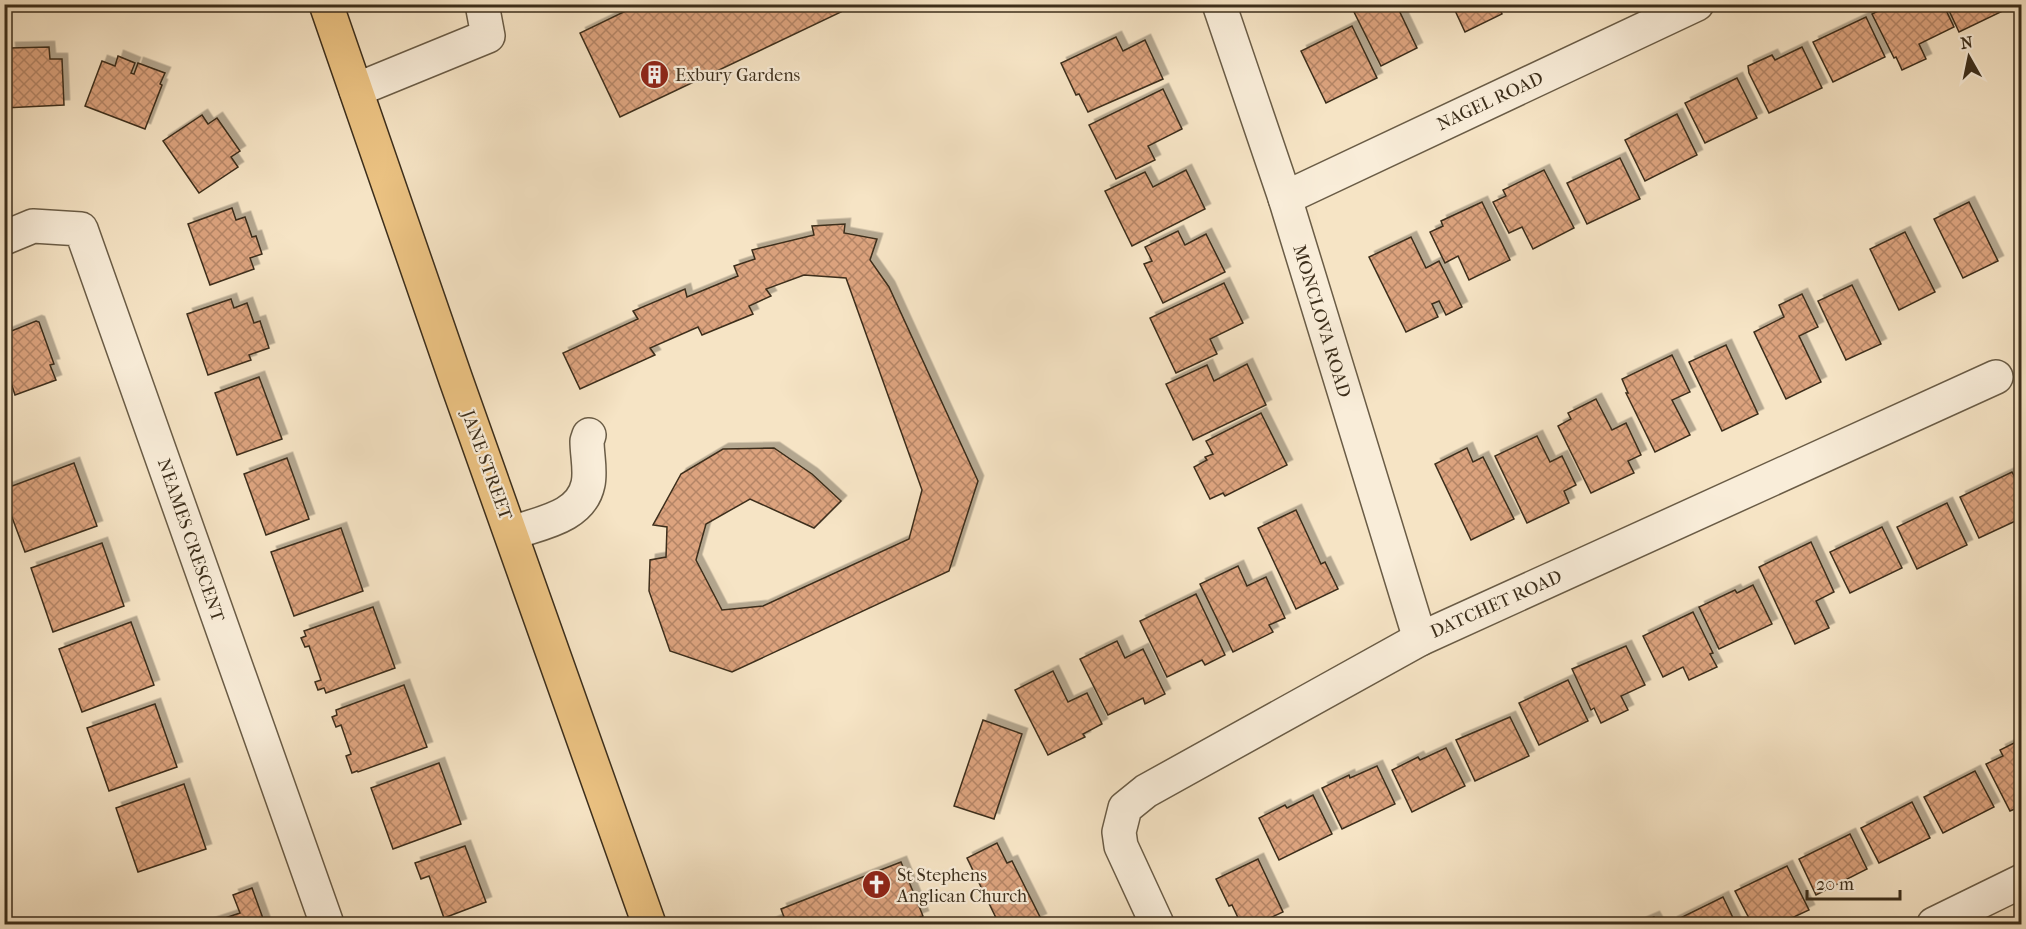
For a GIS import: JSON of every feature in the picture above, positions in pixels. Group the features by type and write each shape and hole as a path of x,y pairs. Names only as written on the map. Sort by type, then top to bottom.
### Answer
{"main road":[{"name":"JANE STREET","path":"326,4 456,380 649,924"}],"street":[{"path":"356,90 488,36 482,4"},
{"name":"MONCLOVA ROAD","path":"1219,4 1284,198 1420,639"},
{"name":"NAGEL ROAD","path":"1284,198 1697,4"},
{"name":"NEAMES CRESCENT","path":"4,238 33,226 81,229 327,924"},
{"name":"DATCHET ROAD","path":"1157,924 1121,846 1119,832 1125,808 1146,791 1420,639 1996,377"},
{"path":"512,533 558,517 572,510 579,503 589,483 587,441 589,435"},
{"path":"1934,924 2022,881"}],"building":[{"name":"Exbury Gardens","path":"640,4 837,4 841,12 620,117 580,33"},
{"path":"1369,4 1396,4 1417,48 1381,66 1354,12"},
{"path":"1452,4 1498,4 1502,14 1465,32"},
{"path":"1892,4 1943,4 1954,27 1919,44 1926,59 1902,70 1872,14"},
{"path":"1946,4 2007,4 2009,8 1959,32"},
{"path":"1866,17 1885,57 1833,82 1813,42"},
{"path":"1352,26 1377,78 1326,103 1301,51"},
{"path":"1116,37 1123,51 1145,40 1163,79 1088,112 1079,94 1076,95 1061,63"},
{"path":"49,47 50,59 62,59 64,105 4,108 4,59 11,59 10,48"},
{"path":"1802,47 1822,88 1769,113 1749,73 1748,66 1772,55 1775,60"},
{"path":"118,56 135,63 131,73 134,74 138,63 165,73 145,129 85,106 102,61 115,66"},
{"path":"1737,78 1757,118 1705,143 1685,103"},
{"path":"1163,89 1182,129 1148,146 1155,160 1116,179 1089,125"},
{"path":"1677,114 1697,155 1645,181 1625,140"},
{"path":"202,115 208,124 217,118 240,151 231,157 238,167 199,193 163,141"},
{"path":"1620,158 1640,199 1587,224 1567,183"},
{"path":"1186,170 1205,209 1132,246 1105,191 1145,172 1153,187"},
{"path":"1544,170 1574,228 1533,249 1522,227 1509,233 1493,202 1506,196 1503,190"},
{"path":"1482,202 1510,260 1469,280 1458,256 1445,263 1430,232 1443,226 1441,221"},
{"path":"1969,202 1998,261 1963,278 1934,219"},
{"path":"232,208 236,220 245,217 252,237 256,236 262,254 250,258 254,269 210,285 188,224"},
{"path":"845,224 844,233 877,239 870,260 889,287 978,481 949,571 732,672 670,651 649,591 650,560 666,557 667,527 653,525 681,474 723,449 774,448 812,474 841,501 814,528 750,499 706,524 696,560 722,610 763,606 909,539 922,490 846,278 804,275 766,289 771,296 749,306 753,314 702,335 698,327 650,348 655,355 580,389 563,353 638,319 633,311 685,289 687,297 738,276 734,266 755,259 752,250 814,235 812,226"},
{"path":"1178,231 1185,245 1206,234 1225,272 1163,303 1144,264 1152,261 1145,247"},
{"path":"1905,232 1935,292 1899,310 1870,249"},
{"path":"1411,237 1426,268 1439,261 1462,307 1446,315 1439,301 1432,304 1438,317 1406,332 1369,257"},
{"path":"1224,283 1243,323 1210,339 1217,354 1176,373 1150,318"},
{"path":"1852,285 1881,344 1846,360 1818,301"},
{"path":"1802,294 1818,327 1799,336 1821,382 1786,399 1754,332 1784,317 1779,305"},
{"path":"231,299 234,308 247,303 254,323 260,321 269,348 249,355 251,360 208,375 187,314"},
{"path":"36,321 39,322 54,364 50,365 56,380 15,395 10,380 4,382 4,334"},
{"path":"1726,345 1758,414 1722,431 1689,362"},
{"path":"1672,355 1690,392 1672,400 1690,435 1655,452 1626,393 1628,393 1622,379"},
{"path":"1247,364 1266,405 1193,440 1166,384 1207,365 1214,381"},
{"path":"259,377 282,439 237,455 215,393"},
{"path":"1596,399 1612,430 1626,423 1641,455 1628,461 1634,473 1591,493 1558,426 1571,419 1568,413"},
{"path":"1261,413 1287,465 1225,496 1223,493 1210,499 1194,467 1207,460 1205,457 1213,454 1206,441"},
{"path":"1537,436 1550,462 1562,456 1576,485 1564,491 1569,503 1527,523 1495,456"},
{"path":"1467,448 1473,462 1483,457 1514,519 1471,540 1435,464"},
{"path":"287,458 309,519 266,535 244,474"},
{"path":"74,463 97,526 25,552 4,496 4,489"},
{"path":"2012,472 2022,491 2022,518 1979,538 1960,497"},
{"path":"1947,503 1967,545 1917,569 1897,527"},
{"path":"1296,510 1321,564 1325,562 1338,589 1296,609 1258,528"},
{"path":"1882,527 1902,568 1850,593 1830,552"},
{"path":"341,528 363,591 294,616 271,552"},
{"path":"1811,542 1834,592 1816,601 1829,628 1795,644 1759,567"},
{"path":"102,543 124,606 53,632 31,568"},
{"path":"1238,566 1247,586 1266,577 1285,618 1269,625 1273,632 1233,652 1200,584"},
{"path":"1753,585 1772,624 1719,649 1699,607 1735,590 1737,593"},
{"path":"1196,594 1225,655 1205,665 1202,660 1167,677 1140,621"},
{"path":"373,607 395,668 326,693 324,688 318,690 315,682 321,680 309,646 305,647 301,638 306,636 304,631"},
{"path":"1693,612 1713,653 1710,654 1717,667 1689,680 1683,667 1663,677 1643,636"},
{"path":"131,622 154,685 82,712 59,649"},
{"path":"1117,641 1125,658 1143,649 1165,694 1145,704 1143,698 1108,715 1080,659"},
{"path":"1626,646 1645,685 1621,696 1628,710 1601,723 1594,708 1591,710 1572,669"},
{"path":"1053,671 1068,702 1087,693 1102,724 1083,734 1085,737 1048,755 1015,690"},
{"path":"1568,680 1588,721 1539,745 1519,703"},
{"path":"404,685 427,747 352,773 346,756 351,754 341,725 336,727 332,717 337,715 336,710"},
{"path":"155,704 177,767 109,791 87,728"},
{"path":"1510,717 1529,756 1475,781 1456,740"},
{"path":"983,720 1022,734 994,819 954,806"},
{"path":"2016,742 2019,748 2022,747 2022,806 2010,811 1986,764 2003,756 2000,750"},
{"path":"1446,748 1465,786 1412,812 1392,770 1418,757 1420,760"},
{"path":"439,763 461,824 393,849 371,788"},
{"path":"1377,766 1395,804 1342,829 1322,788 1349,775 1350,778"},
{"path":"1975,771 1994,807 1943,833 1924,797"},
{"path":"184,784 206,849 138,872 116,808"},
{"path":"1313,795 1332,834 1279,860 1259,818"},
{"path":"1912,802 1930,838 1879,863 1861,828"},
{"path":"1850,834 1867,869 1816,895 1799,859"},
{"path":"997,843 1007,863 1012,861 1041,919 1030,924 999,924 967,858"},
{"path":"465,846 486,902 444,918 429,876 421,879 415,863"},
{"path":"1258,859 1283,912 1257,924 1241,924 1216,879"},
{"name":"St Stephens Anglican Church","path":"901,862 923,916 907,922 908,924 768,924 784,917 781,909"},
{"path":"1787,866 1809,910 1779,924 1752,924 1735,891"},
{"path":"252,888 265,924 207,924 240,913 233,895"},
{"path":"1723,897 1736,924 1673,924 1672,922"},
{"path":"1654,917 1658,924 1638,924"}],"place":[{"name":"Exbury Gardens","path":"654,75"},
{"name":"St Stephens Anglican Church","path":"876,885"}]}
